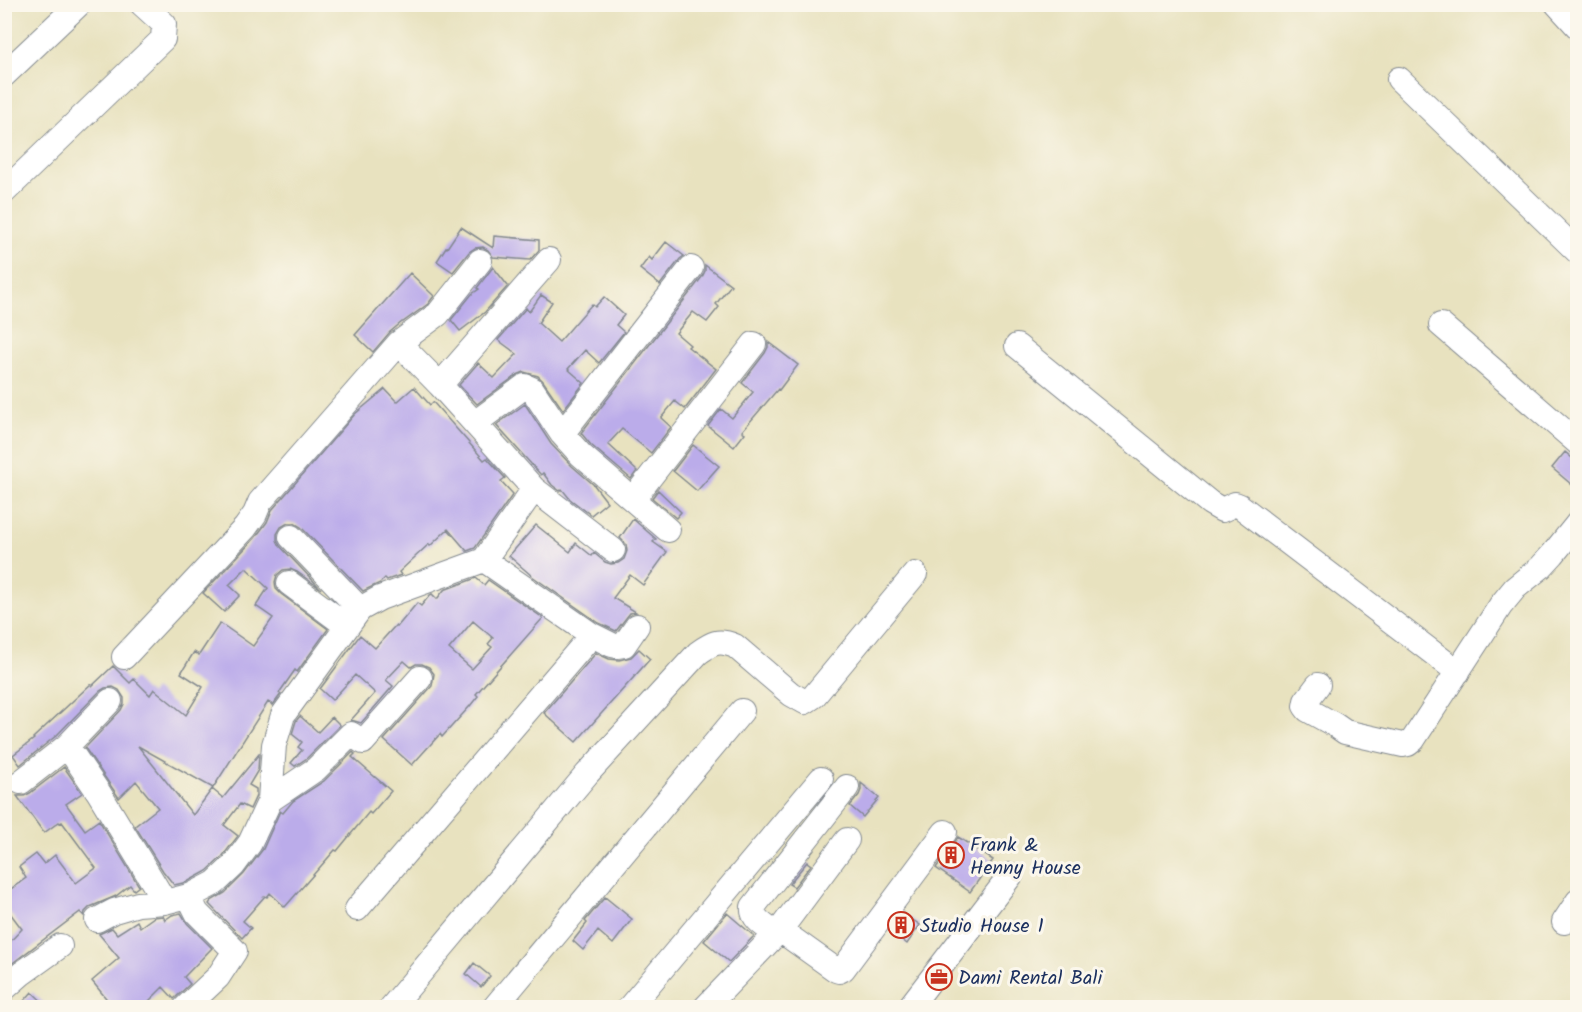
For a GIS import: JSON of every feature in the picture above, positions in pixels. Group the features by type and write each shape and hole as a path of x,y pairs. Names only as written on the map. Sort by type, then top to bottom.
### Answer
{"street":[{"path":"4,75 79,4"},
{"path":"4,192 163,39 164,24 141,4"},
{"path":"1557,4 1578,27"},
{"path":"1399,79 1578,252"},
{"path":"440,386 549,260"},
{"path":"124,657 245,528 260,502 399,343 438,314 480,261"},
{"path":"562,434 691,268"},
{"path":"1441,325 1578,443"},
{"path":"399,343 534,489 613,550"},
{"path":"633,499 754,344"},
{"path":"1017,346 1210,503 1222,510 1235,504 1240,506 1458,672"},
{"path":"475,423 525,386 529,387 562,434 581,455 668,530"},
{"path":"97,920 114,910 165,902 192,895 215,884 233,866 250,843 270,800 274,745 283,715 354,618 380,598 484,560 534,489"},
{"path":"1318,686 1306,701 1305,706 1308,710 1345,732 1403,745 1408,744 1413,740 1501,605 1515,588 1553,554 1578,524"},
{"path":"291,537 354,618"},
{"path":"484,560 592,635 612,645 620,646 627,642 637,626"},
{"path":"391,1008 587,774 698,653 711,644 725,642 735,646 791,694 805,702 813,696 915,574"},
{"path":"289,584 354,618"},
{"path":"357,909 592,635"},
{"path":"270,800 316,769 351,734 363,742 420,678"},
{"path":"21,782 67,746 110,701"},
{"path":"494,1008 741,711"},
{"path":"67,746 99,793 165,902"},
{"path":"629,1008 821,779"},
{"path":"847,787 753,907 752,912 836,970 843,969 945,832"},
{"path":"705,1008 778,932 847,840"},
{"path":"909,1008 1011,875"},
{"path":"185,1008 218,977 235,951 197,913 191,902 192,895"},
{"path":"1564,922 1578,901"},
{"path":"4,989 60,946"}],"building":[{"path":"461,227 493,248 494,236 539,240 539,250 530,260 493,257 483,247 475,248 453,272 437,261"},
{"path":"666,242 684,256 660,285 640,269 649,257 652,260"},
{"path":"705,265 731,285 716,304 719,307 707,322 693,312 676,333 690,345 688,347 716,369 685,409 675,401 661,418 671,427 651,453 622,429 608,444 637,471 631,479 591,445 581,433 702,277"},
{"path":"493,267 508,286 485,312 460,331 451,320 472,294 479,289 477,288"},
{"path":"410,273 434,296 428,304 390,332 373,352 355,335"},
{"path":"541,295 552,302 538,323 559,342 592,304 595,307 604,297 624,315 616,325 624,332 599,363 585,350 568,369 584,383 563,410 538,376 524,372 477,404 459,385 478,363 494,378 517,354 498,340 526,308 529,312"},
{"path":"768,342 798,365 742,431 745,433 734,447 708,426 721,409 732,418 753,392 742,383 765,353"},
{"path":"414,387 430,405 433,402 484,460 487,458 505,478 501,481 513,494 475,548 467,551 448,529 399,572 401,575 387,580 385,578 363,591 301,527 288,523 281,527 277,534 280,546 321,589 290,569 283,570 277,575 276,589 328,629 297,672 295,670 273,705 268,702 213,788 138,746 193,815 212,789 223,798 259,754 258,770 249,785 256,789 256,796 250,809 240,804 224,825 238,836 222,857 207,871 187,882 174,885 135,826 158,808 136,781 119,798 85,748 121,710 124,698 119,690 113,687 100,691 57,735 20,765 13,755 34,739 113,666 130,683 134,679 150,695 154,689 186,715 203,687 181,673 194,652 199,655 220,623 253,646 273,618 256,606 268,588 246,568 229,585 240,595 224,612 203,593 255,538 267,522 272,510 355,414 385,389 397,402"},
{"path":"525,404 551,444 594,485 607,502 591,515 570,499 562,489 560,491 552,485 543,473 541,475 496,425"},
{"path":"693,445 719,466 697,491 673,471"},
{"path":"1565,452 1578,463 1578,490 1552,468"},
{"path":"658,490 681,512 676,518 652,498"},
{"path":"633,519 656,539 653,542 667,552 643,585 630,575 613,598 636,612 630,613 616,631 599,623 532,576 509,556 536,525 570,552 576,543 592,556 594,553 605,562 618,563 624,559 627,551 626,544 620,538"},
{"path":"476,578 484,585 488,580 543,618 476,694 478,696 470,706 412,765 384,740 432,686 434,674 429,667 416,664 411,667 404,661 386,680 393,686 361,723 351,720 375,693 355,675 332,700 320,689 360,635 375,648 417,603 421,606 432,594 437,599 444,590","holes":["473,621 493,638 488,644 492,647 472,669 449,649"]},
{"path":"639,649 650,659 576,742 544,713 596,653 609,659 619,660 631,657"},
{"path":"300,716 318,732 332,717 340,725 307,758 295,766 291,763 302,750 298,747 302,742 292,734"},
{"path":"353,752 355,754 352,757 391,791 371,814 369,812 337,851 335,850 285,907 270,893 267,897 265,896 243,921 251,928 242,938 209,904 225,893 244,874 263,849 280,811 283,813 293,801 324,781"},
{"path":"64,767 82,793 66,804 85,830 99,820 139,886 134,890 130,885 116,896 90,907 84,916 80,912 6,968 4,967 4,948 22,929 4,905 4,894 26,878 19,867 36,854 44,864 55,855 76,883 96,868 62,822 44,833 17,796 30,793"},
{"path":"861,783 879,798 863,817 850,806 859,795"},
{"path":"958,837 993,860 970,892 936,868"},
{"path":"807,862 811,865 794,887 789,884"},
{"path":"605,897 632,919 613,944 598,931 583,950 573,941 587,923 585,921"},
{"path":"181,913 187,923 212,948 184,977 190,984 174,999 163,987 142,1008 114,1008 92,981 119,958 99,934 112,928 117,934 137,921 140,927 154,917 163,916 165,920"},
{"path":"727,913 754,936 729,962 704,941"},
{"name":"Studio House 1","path":"903,913 920,925 907,944 890,930"},
{"path":"474,963 490,976 481,987 466,974"},
{"path":"32,992 49,1008 18,1008"}],"place":[{"name":"Frank & Henny House","path":"951,855"},
{"name":"Studio House 1","path":"901,925"},
{"name":"Dami Rental Bali","path":"939,977"}]}
